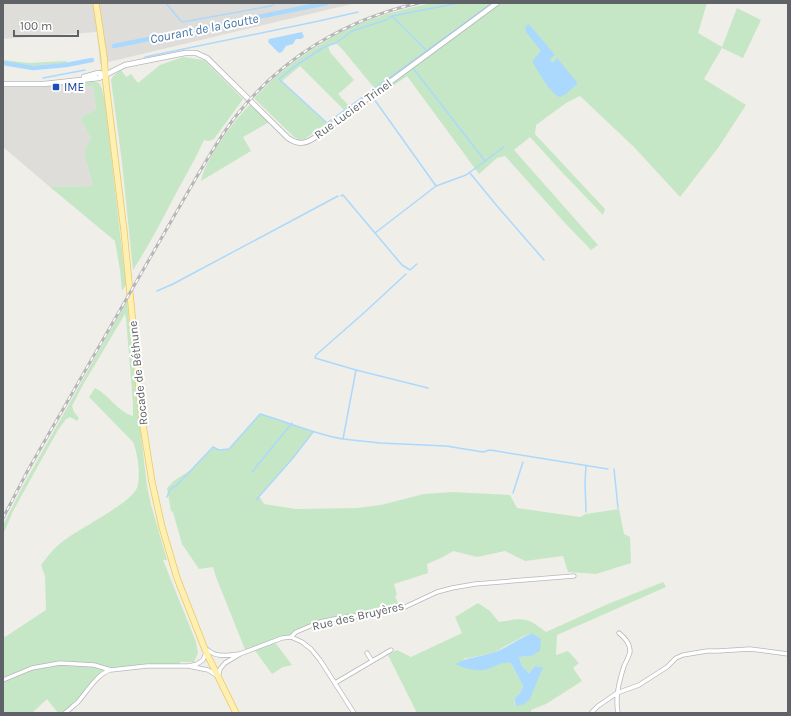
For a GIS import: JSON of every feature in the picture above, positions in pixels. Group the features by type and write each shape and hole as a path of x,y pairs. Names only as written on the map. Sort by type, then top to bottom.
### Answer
{"main road":[{"name":"Rocade de Béthune","path":"96,3 104,57 124,231 149,469 169,551 181,589 217,675 236,713"}],"street":[{"name":"Rue Lucien Trinel","path":"105,74 125,65 143,61 185,53 199,54 207,58 288,138 296,143 303,143 320,134 497,3"},
{"path":"3,84 44,84 99,78 105,74"},
{"name":"Rue des Bruyères","path":"217,675 225,663 240,654 282,638 291,637 296,632 320,622 395,610 437,592 452,588 476,584 574,576"},
{"path":"618,713 616,705 617,693 621,675 630,653 626,638 619,633"},
{"path":"291,637 302,642 311,649 320,660 354,713"},
{"path":"188,666 201,662 205,658 206,649"},
{"name":"Rue des Bruyères","path":"206,649 210,653 222,656 240,654"},
{"path":"592,713 598,706 617,693 638,685 667,667 676,658 695,652 750,649 788,654"},
{"path":"335,683 391,650"},
{"path":"367,653 372,661"},
{"path":"3,680 27,669 54,664 91,664 112,670"},
{"path":"65,713 97,679 104,673 112,670 152,666 188,666 208,670 217,675"}],"shaded area":[{"path":"3,3 356,3 100,64 97,32 3,39"},
{"path":"81,80 83,87 93,86 96,109 80,118 91,139 86,161 93,186 50,187 3,147 3,84"}],"green space":[{"path":"432,3 707,3 698,33 722,47 737,8 761,20 743,58 722,48 704,79 746,105 718,148 680,197 634,147 580,96 566,103 536,125 535,134 605,209 603,215 530,137 514,150 598,245 591,250 505,156 497,158 479,174 407,76 380,95 336,43 328,46 330,52 354,80 338,94 350,107 345,111 300,66 282,81 327,123 305,139 300,140 294,137 254,98 291,65 336,35 380,16"},
{"path":"183,57 204,60 243,99 214,139 209,141 204,140 133,270 122,162 111,80 113,76 121,70 126,77 131,74 138,83 160,65"},
{"path":"3,60 29,63 66,61 67,63 27,66 3,62"},
{"path":"92,81 99,83 105,102 126,285 122,291 115,241 50,187 93,186 86,161 85,150 91,139 80,118 96,109 93,86 83,87 82,83"},
{"path":"253,102 271,121 243,137 251,151 201,181 208,161 222,139 238,118"},
{"path":"127,301 147,486 167,560 163,560 196,642 198,653 194,662 180,662 179,666 111,670 99,678 65,713 58,713 47,699 32,713 3,713 3,634 5,637 46,610 45,576 41,565 53,550 62,542 114,509 125,501 137,488 139,477 138,465 133,442 89,397 95,388 127,414 133,416 125,314 72,406 74,412 79,418 77,421 70,417 66,419 58,430 13,511 3,535 3,525 23,486"},
{"path":"260,414 313,432 293,458 259,496 264,504 296,509 357,508 381,505 424,494 452,492 510,495 517,508 580,517 586,514 619,509 624,534 630,537 631,563 596,574 568,572 563,556 525,561 505,551 477,557 453,551 427,564 428,573 394,584 397,595 395,596 400,608 320,622 296,632 291,637 274,641 292,665 283,667 272,674 254,649 246,652 213,567 199,569 182,544 173,512 171,511 167,488 175,480 191,470 213,447 219,450 229,449"},
{"path":"663,582 666,587 557,635 556,655 568,651 579,663 573,668 582,681 546,704 531,710 531,713 417,713 388,655 397,650 411,657 462,633 455,617 478,603 490,611 499,622 519,619 529,621 546,632 608,604","holes":["532,633 531,656 519,657 522,666 529,673 535,666 543,667 515,705 514,699 520,693 523,686 511,663 504,662 484,670 463,659 493,653"]}],"water":[{"path":"529,24 555,55 550,60 553,63 557,58 577,82 577,84 566,94 560,97 553,92 541,77 533,63 533,60 541,51 526,32 525,27"},
{"path":"302,32 304,37 301,39 296,39 293,44 286,46 282,52 279,53 268,42 269,39"},
{"path":"532,633 541,639 540,651 531,656 519,657 522,666 529,673 535,666 543,667 530,699 524,704 516,706 514,699 520,693 523,686 511,663 503,663 480,670 469,669 455,664 469,658 497,651"}],"waterway":[{"path":"166,3 183,22 271,6 275,3 283,3"},
{"name":"Courant de la Goutte","path":"114,46 327,3"},
{"path":"459,3 392,16 386,20 352,31 336,43 324,47 298,64 279,79 327,123 492,3"},
{"path":"145,57 358,12"},
{"path":"392,16 426,50"},
{"name":"Courant de la Goutte","path":"3,63 33,68 66,65 92,60"},
{"path":"413,68 485,161"},
{"path":"43,78 85,70"},
{"path":"374,99 436,186"},
{"path":"341,196 343,195 375,233 436,186 466,175 504,147"},
{"path":"470,173 544,260"},
{"path":"157,291 173,284 338,196"},
{"path":"375,233 402,265 410,270 417,264"},
{"path":"167,497 169,491 177,485 213,447 219,450 229,449 260,414 311,431 343,439 356,370 315,358 316,355 406,274"},
{"path":"356,370 428,388"},
{"path":"252,472 292,423"},
{"path":"256,500 293,458 313,432"},
{"path":"343,439 380,443 446,446 483,452 490,450 608,469"},
{"path":"513,493 523,462"},
{"path":"586,466 586,512"},
{"path":"614,469 618,508"}],"railway":[{"path":"3,518 28,470 196,178 220,138 236,116 254,95 274,76 318,43 366,19 419,3"}],"place":[{"name":"IME","path":"56,87"}]}
